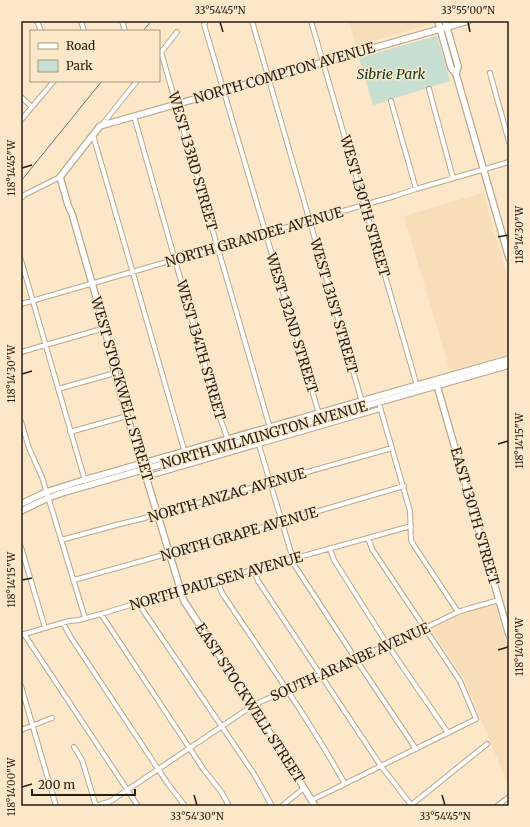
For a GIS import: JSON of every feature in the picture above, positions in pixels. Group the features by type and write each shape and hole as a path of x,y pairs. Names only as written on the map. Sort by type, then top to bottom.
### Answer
{"street":[{"name":"WEST 132ND STREET","path":"206,21 204,24 223,91 320,416"},
{"name":"WEST 131ST STREET","path":"252,21 363,404"},
{"name":"WEST 130TH STREET","path":"311,21 417,388"},
{"path":"438,21 451,68 456,74 509,258"},
{"path":"445,21 458,66 456,74"},
{"name":"NORTH COMPTON AVENUE","path":"100,126 468,21"},
{"path":"160,53 177,32"},
{"name":"WEST 133RD STREET","path":"160,53 271,430"},
{"path":"490,73 509,142"},
{"path":"21,120 53,82"},
{"path":"21,198 24,195 60,177 136,82"},
{"path":"429,89 454,178"},
{"path":"21,97 32,107"},
{"path":"391,101 416,189"},
{"name":"WEST 134TH STREET","path":"134,116 228,442"},
{"path":"94,136 185,454"},
{"name":"NORTH GRANDEE AVENUE","path":"21,304 266,234 509,162"},
{"name":"WEST STOCKWELL STREET","path":"60,177 105,328 115,373 127,416 184,602"},
{"path":"21,260 85,483"},
{"path":"21,352 105,328"},
{"name":"NORTH WILMINGTON AVENUE","path":"21,504 85,483 363,404 509,359"},
{"name":"NORTH WILMINGTON AVENUE","path":"437,382 509,365"},
{"path":"58,389 115,373"},
{"name":"EAST 130TH STREET","path":"437,382 509,635"},
{"path":"378,399 410,511 411,540 458,612"},
{"path":"146,477 380,409"},
{"path":"70,432 127,416"},
{"path":"21,421 29,448 42,477 85,618"},
{"path":"259,445 292,560 297,571 416,749"},
{"name":"NORTH ANZAC AVENUE","path":"61,540 124,522 157,515 392,448"},
{"name":"NORTH GRAPE AVENUE","path":"74,580 404,486"},
{"name":"NORTH WILMINGTON AVENUE","path":"21,511 47,495"},
{"name":"NORTH PAULSEN AVENUE","path":"23,635 411,526"},
{"path":"312,800 476,720 460,681 372,549 368,538"},
{"path":"21,547 46,628"},
{"path":"330,550 334,560 387,644 448,733"},
{"path":"254,570 258,581 381,766 411,806 487,744"},
{"path":"217,580 222,594 328,753 345,784"},
{"name":"SOUTH ARANBE AVENUE","path":"96,806 111,800 128,790 252,706 458,612 499,600"},
{"name":"EAST STOCKWELL STREET","path":"184,602 282,750 315,806"},
{"path":"138,603 254,774 272,806"},
{"path":"101,614 189,748 222,793 229,806"},
{"path":"63,623 70,636 158,769 185,806"},
{"path":"23,635 138,806"},
{"path":"21,686 56,806"},
{"path":"21,730 52,718"},
{"path":"74,747 84,764 96,806"},
{"path":"282,806 304,788"},
{"path":"497,806 509,796"}],"shaded area":[{"path":"349,21 433,21 431,24 356,46"},
{"path":"483,193 509,282 509,355 450,371 404,216"},
{"path":"495,604 509,653 509,787 464,678 431,629 465,612"}],"green space":[{"name":"Sibrie Park","path":"437,36 450,81 373,105 359,58"}],"waterway":[{"path":"144,30 151,21"},
{"path":"21,181 101,82"}]}
